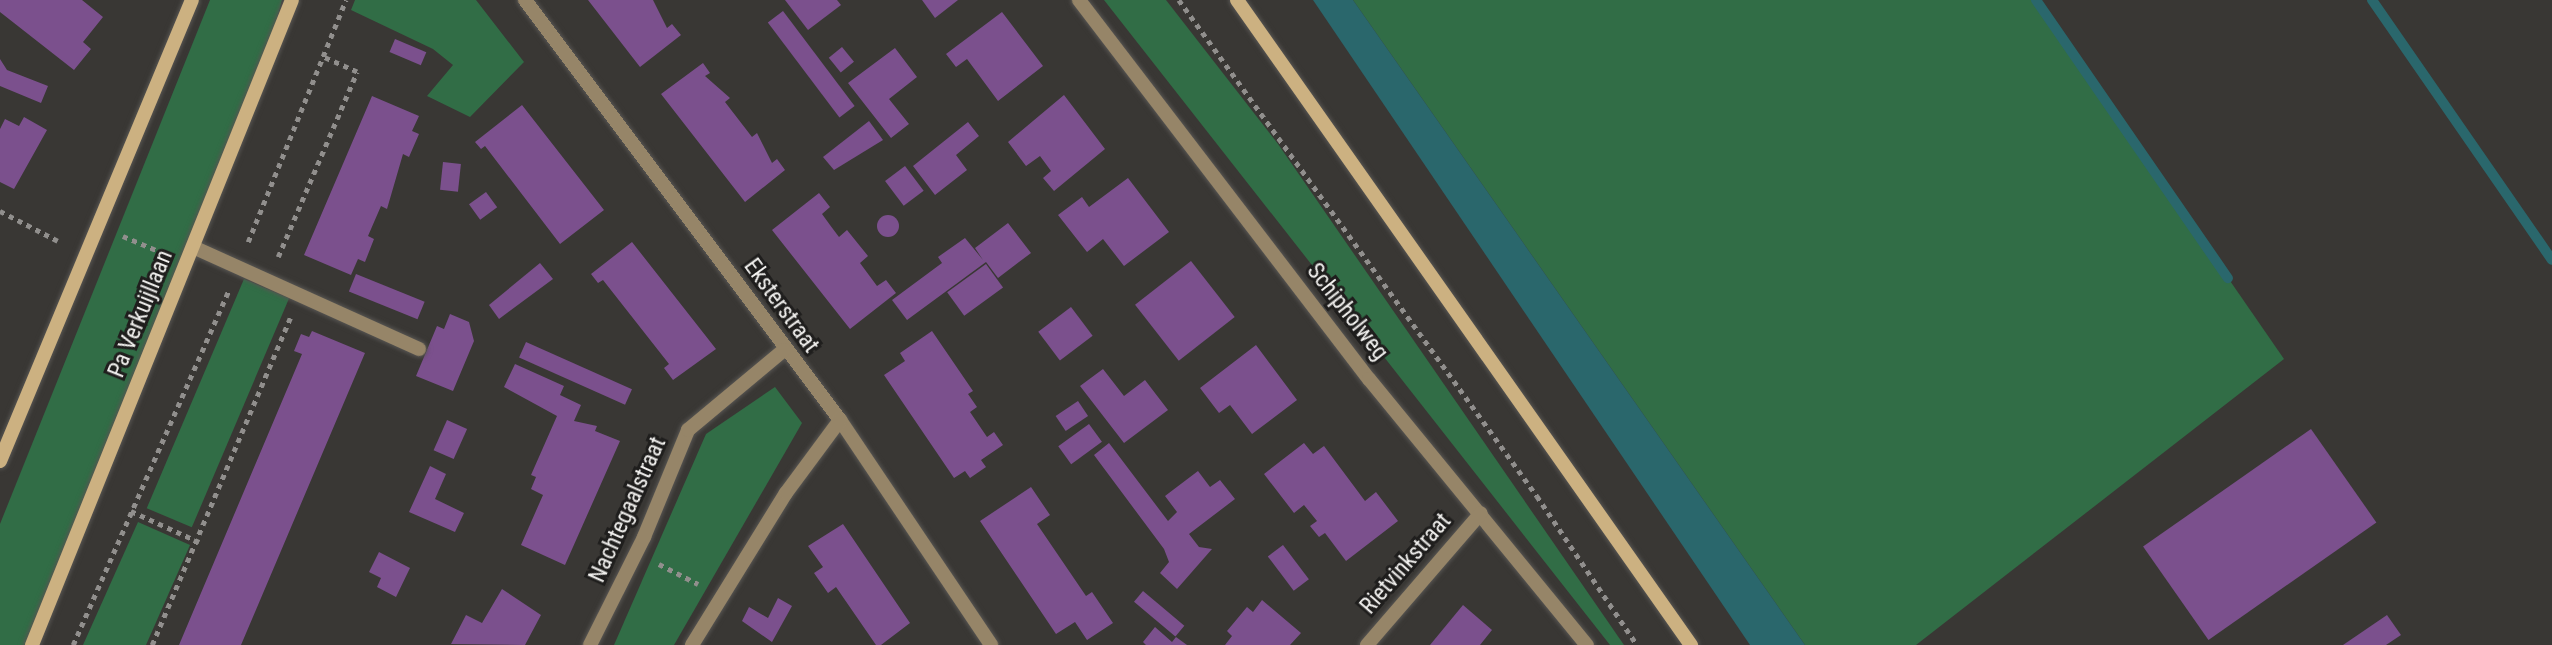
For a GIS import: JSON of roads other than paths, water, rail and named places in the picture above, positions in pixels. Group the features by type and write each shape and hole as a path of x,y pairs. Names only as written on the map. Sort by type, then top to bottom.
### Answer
{"street":[{"path":"0,461 192,0"},
{"name":"Pa Verkuijllaan","path":"32,645 292,0"},
{"name":"Eksterstraat","path":"525,0 840,420 990,645"},
{"name":"Schipholweg","path":"1079,0 1353,358 1587,645"},
{"path":"1237,0 1691,645"},
{"path":"192,247 419,349"},
{"name":"Nachtegaalstraat","path":"590,645 637,552 688,430 785,350"},
{"path":"692,645 786,493 840,420"},
{"name":"Rietvinkstraat","path":"1367,645 1480,513"}],"water":[{"path":"1313,0 1353,0 1805,645 1750,645"}],"waterway":[{"path":"2036,0 2228,278"},
{"path":"2372,0 2552,260"}]}
